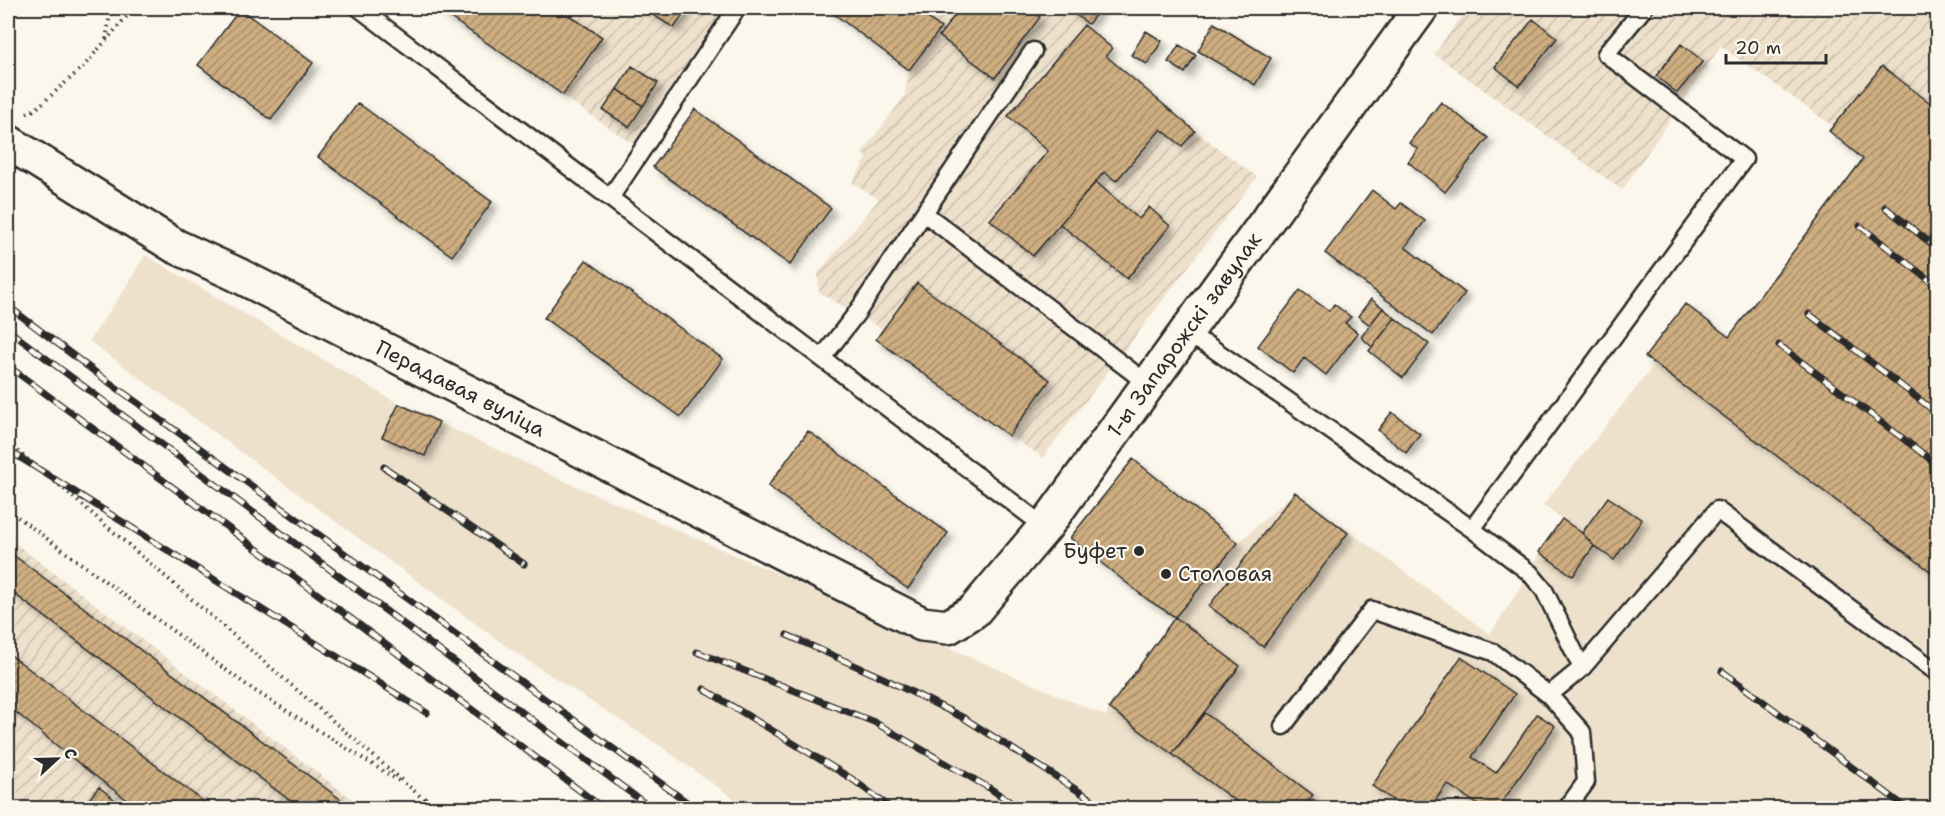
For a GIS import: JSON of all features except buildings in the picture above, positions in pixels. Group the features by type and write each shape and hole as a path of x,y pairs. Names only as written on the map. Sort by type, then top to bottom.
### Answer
{"street":[{"name":"1-ы Запарожскі завулак","path":"922,624 948,627 974,611 1045,527 1421,8"},
{"name":"Перадавая вуліца","path":"8,142 175,246 236,274 922,624"}],"lane":[{"path":"359,8 1045,527"},
{"path":"610,198 736,8"},
{"path":"1472,529 1744,159 1606,54 1644,8"},
{"path":"822,358 856,314 1033,51"},
{"path":"924,213 1148,384"},
{"path":"1185,334 1209,346 1472,529 1530,573 1544,590 1582,668"},
{"path":"1549,695 1582,668 1717,510 1938,673"},
{"path":"1283,726 1372,610 1493,652 1549,695 1582,732 1586,782 1566,808"}],"path":[{"path":"106,41 111,8"},
{"path":"27,114 36,109 83,67 134,8"},
{"path":"8,444 53,480 434,808"},
{"path":"8,510 252,689 442,808"}],"shaded area":[{"path":"436,8 720,8 726,11 634,145"},
{"path":"826,8 1101,8 1085,25 1112,48 1106,56 1195,131 1257,177 1043,457 1009,436 876,339 882,329 819,292 818,273 879,199 852,183 867,158 862,153 904,97 909,71"},
{"path":"1468,8 1937,8 1937,109 1882,67 1833,126 1721,46 1622,190 1434,54"},
{"path":"1882,66 1937,109 1937,808 747,808 663,748 510,649 89,341 145,255 399,404 562,480 1106,716 1109,708 1175,617 1070,538 1133,459 1238,543 1295,492 1490,634 1530,573 1539,552 1562,519 1543,505 1655,364 1645,357 1685,304 1729,337 1863,159 1829,131"},
{"path":"8,538 364,808 8,808"}],"railway":[{"path":"1885,207 1938,249"},
{"path":"1860,226 1938,287"},
{"path":"8,306 95,372 695,808"},
{"path":"1809,314 1938,414"},
{"path":"8,330 651,808"},
{"path":"1779,345 1938,465"},
{"path":"8,366 349,617 603,808"},
{"path":"8,450 427,713"},
{"path":"384,467 524,564"},
{"path":"787,635 883,678 964,718 1105,808"},
{"path":"697,652 874,722 991,789 1019,808"},
{"path":"1722,671 1907,808"},
{"path":"704,689 852,779 891,808"}],"place":[{"name":"Буфет","path":"1139,551"},
{"name":"Столовая","path":"1166,574"}]}
